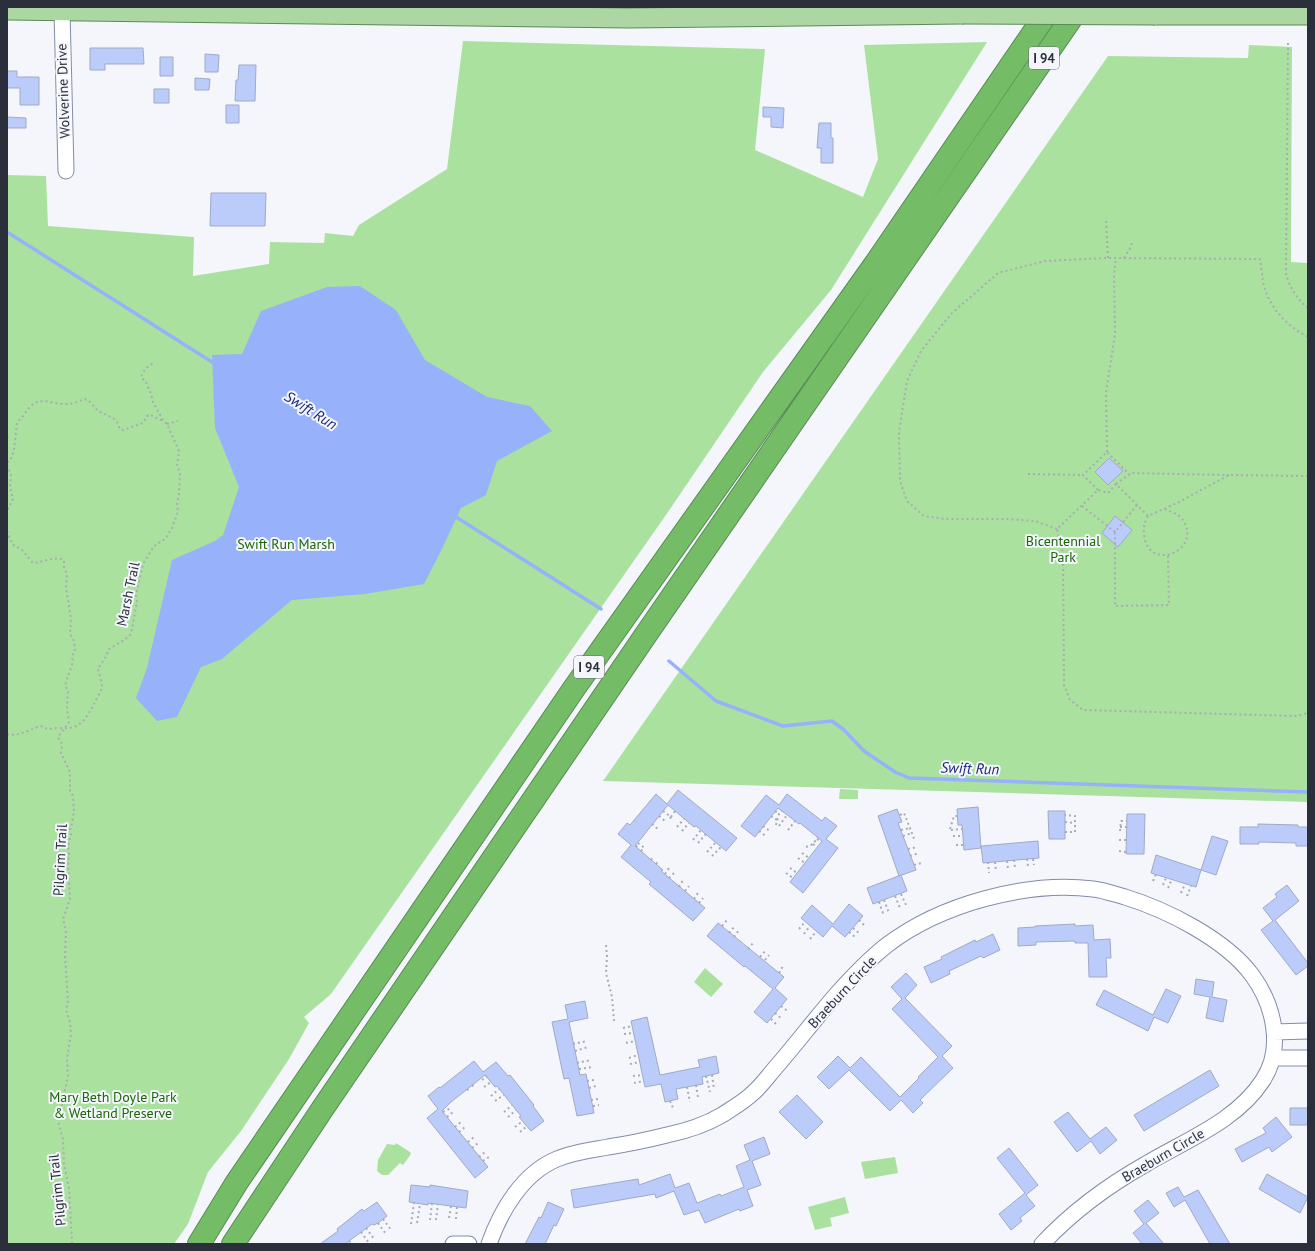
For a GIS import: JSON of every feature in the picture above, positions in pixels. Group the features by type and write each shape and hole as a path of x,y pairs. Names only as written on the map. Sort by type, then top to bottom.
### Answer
{"highway":[{"name":"I 94","path":"199,1244 237,1182 575,687 876,263 1051,7"},
{"name":"I 94","path":"233,1244 323,1108 636,649 1079,7"}],"main road":[{"path":"7,10 425,11 689,18 962,14 1308,15"}],"street":[{"name":"Wolverine Drive","path":"62,11 66,170"},
{"name":"Braeburn Circle","path":"489,1244 497,1225 513,1196 542,1166 559,1158 582,1151 648,1140 688,1130 719,1116 754,1093 837,995 858,972 889,944 937,916 958,907 984,899 1018,892 1055,887 1096,889 1128,898 1163,911 1207,935 1246,967 1262,988 1270,1012 1275,1045 1273,1058 1264,1078 1251,1096 1235,1111 1217,1124 1145,1164 1105,1189 1077,1210 1042,1244"},
{"path":"1274,1032 1308,1031"},
{"path":"1273,1058 1308,1058"},
{"path":"453,1244 469,1244"}],"path":[{"path":"1288,43 1286,274 1298,299 1308,308"},
{"path":"1106,221 1108,258"},
{"path":"1124,258 1131,247 1132,240"},
{"path":"1057,529 1034,521 1006,519 945,519 924,516 907,501 900,481 899,432 907,382 922,351 951,314 998,273 1045,260 1108,258 1260,259 1263,282 1269,299 1276,311 1294,329 1308,337"},
{"path":"1116,258 1114,275 1115,334 1106,392 1107,452 1130,475"},
{"name":"Marsh Trail","path":"7,734 24,733 41,726 46,730 58,728 64,729 76,727 82,723 89,713 102,686 98,669 106,658 109,649 131,634 142,564 154,546 165,539 172,528 178,512 177,504 180,472 178,466 179,451 173,435 153,402 146,382 141,377 147,368 155,363"},
{"path":"7,462 10,461 12,455 19,419 29,407 36,402 43,401 70,404 85,399 89,401 98,411 113,418 117,422 120,429 123,430 143,423 148,415 163,420"},
{"path":"167,424 178,421"},
{"path":"1083,475 1107,452"},
{"path":"7,465 12,475 10,487 13,499 7,511"},
{"path":"1028,474 1083,475 1098,490 1108,492 1116,484 1132,473 1229,476 1308,476"},
{"path":"1165,509 1183,520 1186,528 1187,539 1180,549 1168,555 1160,555 1149,548 1146,543 1144,526 1148,516 1165,509 1229,476"},
{"path":"1116,484 1148,516"},
{"path":"1057,529 1098,490"},
{"path":"1137,505 1115,532 1115,606 1169,605 1168,555"},
{"path":"1082,506 1115,532"},
{"path":"1057,529 1063,554 1064,685 1070,700 1078,707 1083,710 1297,716 1308,713"},
{"name":"Pilgrim Trail","path":"7,531 12,544 22,550 33,563 56,558 64,561 64,568 67,574 66,588 71,618 70,634 74,641 75,649 72,665 65,685 68,690 67,707 70,720 59,734 58,738 62,744 60,751 61,756 67,764 70,772 70,791 73,796 74,810 68,848 70,899 63,919 66,931 65,956 68,1001 66,1010 70,1022 71,1034 67,1059 68,1076 61,1108 57,1118 57,1124 63,1139 64,1164 69,1188 72,1244"},
{"path":"663,811 670,819 675,811"},
{"path":"775,811 779,814"},
{"path":"782,811 779,814 778,825 787,815"},
{"path":"900,815 904,813 915,841"},
{"path":"659,816 666,822"},
{"path":"771,816 778,820"},
{"path":"958,816 954,816 950,829 962,829"},
{"path":"1065,816 1075,816 1075,832 1065,832"},
{"path":"677,826 684,819"},
{"path":"788,830 795,821"},
{"path":"1127,821 1121,821 1120,829 1127,827"},
{"path":"1065,822 1075,823"},
{"path":"682,830 689,823"},
{"path":"652,824 659,830"},
{"path":"763,826 771,832"},
{"path":"901,830 910,828"},
{"path":"693,840 701,830"},
{"path":"759,831 767,837"},
{"path":"903,836 912,833"},
{"path":"698,844 706,834"},
{"path":"953,836 963,836"},
{"path":"806,847 813,844 817,838 821,842"},
{"path":"1119,840 1126,840"},
{"path":"707,852 716,842"},
{"path":"636,847 638,843 645,848 641,851"},
{"path":"813,844 817,847"},
{"path":"956,845 964,845"},
{"path":"908,849 917,846"},
{"path":"712,856 721,847"},
{"path":"1118,851 1126,852"},
{"path":"802,853 809,858"},
{"path":"910,856 919,853"},
{"path":"651,860 654,856"},
{"path":"798,858 805,863"},
{"path":"1027,859 1028,866"},
{"path":"1033,859 1034,864"},
{"path":"656,864 659,860"},
{"path":"1014,860 1015,868"},
{"path":"1007,861 1008,869"},
{"path":"988,862 989,873"},
{"path":"995,862 996,871"},
{"path":"914,865 922,863"},
{"path":"665,874 669,868"},
{"path":"790,868 797,873"},
{"path":"669,878 674,873"},
{"path":"786,873 793,878"},
{"path":"1153,881 1156,874"},
{"path":"1163,885 1166,878"},
{"path":"679,887 683,880"},
{"path":"1168,888 1172,880"},
{"path":"1181,893 1185,884"},
{"path":"685,891 689,886"},
{"path":"1186,896 1191,886"},
{"path":"694,899 698,893"},
{"path":"901,894 906,905"},
{"path":"895,896 900,908"},
{"path":"699,903 703,898"},
{"path":"884,900 889,914"},
{"path":"879,902 884,916"},
{"path":"722,926 728,919"},
{"path":"859,920 865,926"},
{"path":"799,929 805,922"},
{"path":"729,933 735,926"},
{"path":"804,934 810,926"},
{"path":"853,928 859,933"},
{"path":"734,937 740,930"},
{"path":"810,939 816,932"},
{"path":"849,932 855,937"},
{"path":"748,949 754,942"},
{"path":"606,945 606,973 612,997 614,1021"},
{"path":"760,957 765,951"},
{"path":"765,960 770,955"},
{"path":"779,973 783,966"},
{"path":"781,1006 788,1012"},
{"path":"775,1013 782,1019"},
{"path":"771,1019 777,1025"},
{"path":"623,1028 632,1026"},
{"path":"624,1034 633,1033"},
{"path":"573,1044 587,1041"},
{"path":"626,1043 635,1041"},
{"path":"575,1051 588,1047"},
{"path":"629,1058 638,1055"},
{"path":"577,1063 591,1060"},
{"path":"630,1064 640,1062"},
{"path":"579,1069 592,1067"},
{"path":"633,1076 642,1075"},
{"path":"712,1075 714,1089"},
{"path":"481,1081 486,1076"},
{"path":"706,1076 710,1092"},
{"path":"587,1081 594,1080"},
{"path":"634,1083 644,1081"},
{"path":"484,1087 491,1082"},
{"path":"472,1085 475,1088"},
{"path":"696,1085 698,1097"},
{"path":"589,1088 596,1086"},
{"path":"687,1087 690,1102"},
{"path":"467,1089 470,1092"},
{"path":"491,1096 499,1089"},
{"path":"495,1101 504,1095"},
{"path":"591,1100 598,1099"},
{"path":"670,1101 672,1108"},
{"path":"504,1112 512,1105"},
{"path":"592,1106 599,1105"},
{"path":"443,1112 446,1109 451,1108"},
{"path":"508,1117 516,1110"},
{"path":"447,1117 453,1112"},
{"path":"515,1127 523,1121"},
{"path":"455,1127 462,1122"},
{"path":"520,1132 527,1126"},
{"path":"459,1132 465,1127"},
{"path":"468,1142 474,1137"},
{"path":"472,1148 478,1143"},
{"path":"479,1157 485,1152"},
{"path":"483,1161 489,1157"},
{"path":"411,1224 414,1203"},
{"path":"430,1220 432,1203"},
{"path":"417,1223 420,1204"},
{"path":"436,1220 438,1204"},
{"path":"449,1218 451,1206"},
{"path":"456,1218 458,1207"},
{"path":"383,1219 392,1231"},
{"path":"378,1223 386,1234"},
{"path":"366,1228 375,1240"},
{"path":"361,1232 369,1243"},
{"path":"349,1241 352,1244"}],"green space":[{"name":"Swift Run Marsh","path":"463,41 765,49 755,150 863,197 878,159 864,45 987,42 831,290 763,372 668,512 331,994 304,1017 309,1023 289,1059 241,1131 208,1172 188,1224 174,1244 7,1244 7,175 46,176 48,226 194,237 193,276 269,264 270,242 324,243 325,233 353,236 359,225 447,169"},
{"name":"Bicentennial Park","path":"1249,45 1292,47 1291,262 1308,263 1308,802 603,781 1108,56 1248,58"},
{"path":"840,789 858,790 858,799 839,799"},
{"path":"705,968 723,984 711,997 694,982"},
{"path":"396,1143 411,1154 403,1165 400,1163 388,1175 382,1175 377,1171 378,1160 387,1144 395,1145"},
{"path":"895,1157 898,1173 865,1179 861,1162"},
{"path":"845,1197 849,1213 830,1218 832,1226 815,1230 808,1207"}],"water":[{"path":"360,286 396,310 425,360 487,397 530,406 552,431 497,461 486,495 461,508 424,584 365,594 292,600 222,659 201,667 177,717 157,721 136,698 147,668 172,560 215,541 223,535 239,487 215,428 212,355 242,354 261,311 327,287"}],"building":[{"path":"90,48 143,48 144,64 105,64 105,70 90,70"},
{"path":"205,54 219,55 218,72 205,72"},
{"path":"160,57 173,57 173,76 160,76"},
{"path":"239,65 256,65 255,101 235,101 236,80 238,80"},
{"path":"7,71 17,71 17,77 39,77 39,105 20,105 20,88 7,88"},
{"path":"195,78 210,79 209,90 195,90"},
{"path":"154,89 169,89 169,103 154,103"},
{"path":"226,105 239,105 239,123 226,123"},
{"path":"763,107 784,108 783,128 771,127 771,117 763,117"},
{"path":"7,117 26,118 26,128 7,128"},
{"path":"819,123 831,123 831,138 833,138 833,163 821,163 821,148 817,148"},
{"path":"211,193 266,193 265,226 210,226"},
{"path":"1109,458 1123,471 1108,485 1095,472"},
{"path":"1115,516 1132,530 1118,547 1102,533"},
{"path":"678,790 737,838 726,851 668,805 635,846 663,870 661,871 705,908 693,921 649,884 651,882 621,857 631,845 618,834 627,823 630,825 656,794 667,804"},
{"path":"787,794 822,821 825,817 837,826 826,839 838,848 803,893 790,882 822,841 800,823 799,824 778,808 755,837 741,826 766,795 779,805"},
{"path":"978,807 981,848 964,850 962,825 958,825 957,809"},
{"path":"897,809 902,822 898,823 916,870 899,876 878,816"},
{"path":"1048,811 1065,811 1065,839 1049,839"},
{"path":"1127,814 1145,814 1144,854 1126,854"},
{"path":"1258,824 1298,825 1298,827 1308,827 1308,846 1296,846 1296,843 1259,842 1259,844 1240,844 1240,827 1258,827"},
{"path":"1212,836 1228,841 1216,875 1201,870"},
{"path":"1038,841 1039,858 983,863 981,846"},
{"path":"1156,855 1201,870 1196,887 1151,873"},
{"path":"901,875 907,891 873,904 867,888"},
{"path":"1287,885 1299,901 1275,920 1308,963 1308,966 1296,975 1261,930 1273,921 1263,908 1277,897 1275,894"},
{"path":"849,904 863,916 845,937 832,926 823,937 801,918 812,905 833,924"},
{"path":"718,923 784,977 775,988 787,999 767,1023 754,1012 773,989 707,936"},
{"path":"1075,924 1075,926 1093,925 1094,940 1110,939 1111,958 1106,958 1107,977 1089,977 1088,943 1075,943 1075,941 1036,942 1036,945 1018,946 1018,928"},
{"path":"993,934 1000,950 983,958 981,956 949,971 950,974 931,983 924,967 942,959 941,957 975,940 976,942"},
{"path":"906,973 917,985 905,998 952,1046 942,1056 953,1068 920,1100 923,1103 913,1113 901,1100 890,1111 849,1070 829,1089 817,1077 838,1056 850,1068 861,1057 900,1097 938,1057 892,1009 902,999 891,987"},
{"path":"1196,979 1214,982 1212,997 1227,1000 1223,1022 1206,1018 1210,997 1194,994"},
{"path":"1166,989 1181,996 1168,1023 1154,1017 1148,1031 1096,1005 1104,990 1153,1015"},
{"path":"585,1001 588,1018 569,1022 580,1075 586,1074 594,1113 577,1116 569,1078 564,1079 552,1022 568,1019 565,1005"},
{"path":"647,1017 660,1075 700,1067 698,1060 716,1056 719,1073 702,1077 703,1084 676,1089 678,1099 665,1102 661,1084 645,1087 631,1021"},
{"path":"474,1061 483,1072 496,1062 508,1076 510,1075 534,1105 533,1106 544,1121 531,1131 497,1086 495,1087 485,1075 451,1102 442,1111 488,1167 475,1178 427,1118 438,1109 428,1096"},
{"path":"1210,1070 1219,1086 1144,1131 1134,1115"},
{"path":"797,1095 823,1122 806,1139 779,1112"},
{"path":"1290,1108 1308,1108 1308,1125 1290,1125"},
{"path":"1068,1112 1090,1139 1106,1127 1117,1140 1100,1154 1091,1141 1077,1152 1054,1122"},
{"path":"1276,1117 1292,1137 1272,1152 1269,1147 1242,1162 1235,1149 1266,1133 1263,1128"},
{"path":"764,1137 770,1154 752,1161 761,1185 747,1190 753,1206 740,1211 739,1209 705,1223 699,1210 684,1215 674,1191 656,1198 655,1194 574,1208 571,1190 638,1179 639,1185 670,1174 675,1188 689,1183 697,1203 720,1194 721,1196 744,1187 736,1166 750,1160 744,1145"},
{"path":"1009,1148 1038,1185 1026,1195 1035,1206 1020,1218 1022,1221 1011,1230 999,1214 1025,1193 997,1158"},
{"path":"1267,1174 1308,1197 1300,1213 1259,1189"},
{"path":"411,1185 430,1187 430,1185 468,1191 466,1208 409,1202"},
{"path":"1178,1187 1184,1197 1198,1190 1230,1244 1210,1244 1185,1200 1174,1207 1166,1193"},
{"path":"1148,1200 1159,1213 1146,1223 1164,1244 1142,1244 1133,1233 1144,1224 1134,1211"},
{"path":"377,1202 387,1216 378,1223 374,1225 372,1224 345,1244 320,1244 338,1231 337,1229 362,1209 364,1211"},
{"path":"548,1202 564,1209 556,1226 554,1225 545,1244 525,1244 539,1217 541,1218"}],"waterway":[{"name":"Swift Run","path":"7,232 215,364"},
{"name":"Swift Run","path":"453,515 601,609"},
{"name":"Swift Run","path":"669,661 716,701 783,726 832,721 844,730 864,751 895,772 909,778 1308,792"}],"park label":[{"name":"Mary Beth Doyle Park & Wetland Preserve","path":"113,1106"}]}
